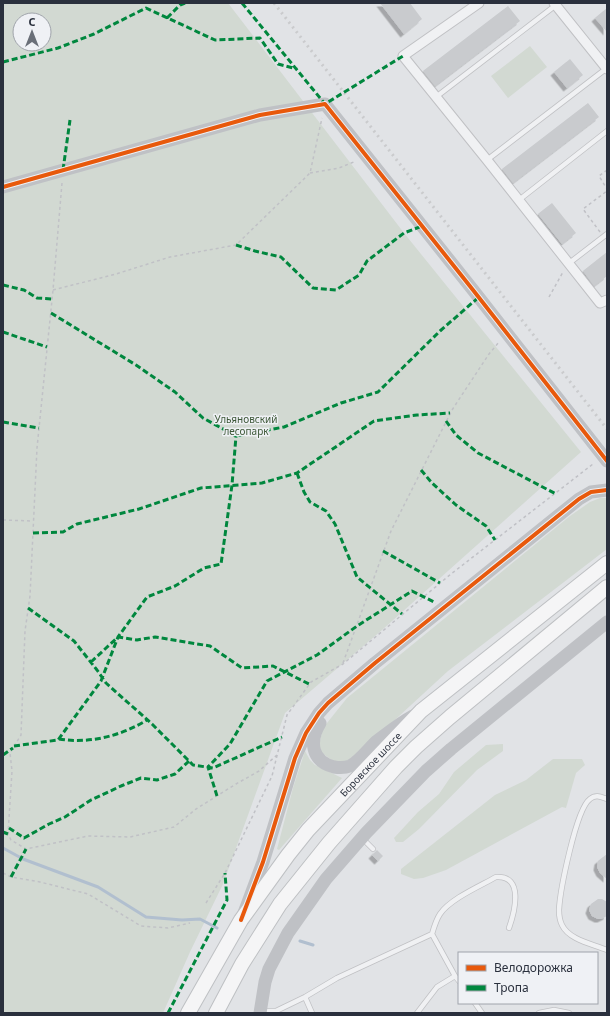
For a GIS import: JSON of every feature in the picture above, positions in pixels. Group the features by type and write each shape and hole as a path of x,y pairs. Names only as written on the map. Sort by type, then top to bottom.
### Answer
{"main road":[{"name":"Боровское шоссе","path":"188,1013 241,920 308,830 421,711 607,563"},
{"name":"Боровское шоссе","path":"216,1013 242,964 280,904 329,842 396,767 450,717 607,587"}],"street":[{"path":"479,3 403,56 600,304 607,300"},
{"path":"555,4 607,69"},
{"path":"3,187 260,115 325,104 607,461"},
{"path":"241,920 263,862 291,768 300,744 310,725 319,713 375,663 579,499 590,492 607,490"},
{"path":"260,1012 265,982 269,969 288,932 317,890 362,838 391,806 436,762 607,622"},
{"path":"339,694 316,730 313,741 314,750 321,760 328,765 336,767 344,768 352,765 377,741 421,711"}],"lane":[{"path":"436,97 555,4"},
{"path":"487,160 607,69"},
{"path":"518,200 607,131"},
{"path":"568,264 605,235"},
{"path":"607,799 597,795 590,798 585,804 573,840 563,882 559,912 562,926 572,936 607,950"},
{"path":"362,838 373,849"},
{"path":"260,1012 276,1011 337,978 432,934 440,913 449,904 496,877 504,876 511,881 515,891 515,911 509,928"},
{"path":"432,934 458,980"},
{"path":"416,1013 437,987 455,976"},
{"path":"305,996 312,1013"},
{"path":"476,1004 482,1013"},
{"path":"539,1013 554,1010 569,1013"}],"path":[{"path":"53,290 116,274 170,257 236,245 310,173 325,104"},
{"path":"310,173 339,168 367,157"},
{"path":"63,170 38,448 30,596 25,631 21,735 10,753 12,770 8,834 11,840 26,849 88,836 130,837 174,827 196,809 260,770 277,755"},
{"path":"605,235 583,209 607,190 599,176 607,170"},
{"path":"549,297 568,264"},
{"path":"343,664 391,531 419,474 452,410 489,354 507,334"},
{"path":"3,520 34,521"},
{"path":"3,873 11,877 40,882 88,894 141,926 168,928 190,923"}],"green space":[{"name":"Ульяновский лесопарк","path":"3,3 228,3 404,233 581,452 382,630 285,713 223,884 190,952 163,1013 3,1013"},
{"path":"530,46 547,67 508,98 491,76"},
{"path":"600,498 607,498 607,549 448,671 360,752 345,762 333,761 322,753 319,745 323,728 347,698 570,516 590,502"},
{"path":"503,744 503,751 477,770 419,829 403,842 396,842 394,838 418,812 439,794 454,772 486,745"},
{"path":"305,751 315,765 342,778 279,850 277,849 293,788"},
{"path":"553,759 582,759 585,765 576,773 566,808 562,807 446,870 423,878 414,879 401,874 401,869 495,795 526,780"}],"building":[{"path":"380,3 410,3 422,19 404,34"},
{"path":"508,6 520,21 435,86 423,71"},
{"path":"607,8 607,32 595,18"},
{"path":"570,59 583,75 567,88 554,72"},
{"path":"588,103 599,117 513,183 502,169"},
{"path":"552,203 576,233 562,244 538,214"},
{"path":"607,252 607,276 594,286 583,271"},
{"path":"377,850 383,856 378,861 372,855"},
{"path":"607,854 607,879 600,873 597,867 598,861"},
{"path":"598,899 602,899 607,902 607,916 601,919 592,916 589,910 591,904"}],"waterway":[{"path":"3,848 23,859 98,887 146,917 182,920 200,919 217,928"},
{"path":"300,941 313,945"}],"railway":[{"path":"274,3 607,429"}],"marked path":[{"path":"167,18 180,5 185,3"},
{"path":"242,3 325,104 403,56"},
{"path":"3,62 58,48 94,34 146,8 215,40 260,38 278,64 297,69"},
{"path":"63,170 70,120"},
{"path":"236,245 281,257 313,288 336,290 359,275 367,261 404,233 422,226"},
{"path":"3,285 24,290 37,298 52,299"},
{"path":"51,313 136,365 175,392 203,418 236,436 284,427 341,403 378,392 440,331 479,297"},
{"path":"3,332 47,347"},
{"path":"33,533 63,532 77,524 139,509 201,488 262,483 297,473 374,421 417,415 450,413"},
{"path":"446,421 456,435 478,453 556,494"},
{"path":"3,422 39,428"},
{"path":"14,746 58,740 101,681 118,637 147,597 175,586 204,568 221,564 232,485 236,436"},
{"path":"421,470 432,483 456,505 486,526 495,540"},
{"path":"297,473 304,492 310,502 326,511 335,524 357,577 402,614"},
{"path":"383,551 440,583"},
{"path":"217,796 208,767 230,744 267,681 317,655 357,626 412,591 436,603"},
{"path":"28,608 74,641 106,683 152,724 193,765 213,768 282,737"},
{"path":"91,662 118,637 137,640 155,637 210,646 242,668 273,666 309,684"},
{"path":"59,739 82,740 104,737 137,726 147,720"},
{"path":"3,755 13,748"},
{"path":"9,828 24,838 65,817 91,800 141,778 157,780 175,774 189,761"},
{"path":"3,832 8,834"},
{"path":"11,877 26,849"},
{"path":"168,1013 227,900 225,873"}],"cycle path":[{"path":"3,187 260,115 325,104 607,461"},
{"path":"241,920 263,862 295,758 306,733 319,713 328,703 375,663 579,499 591,492 607,490"}]}
